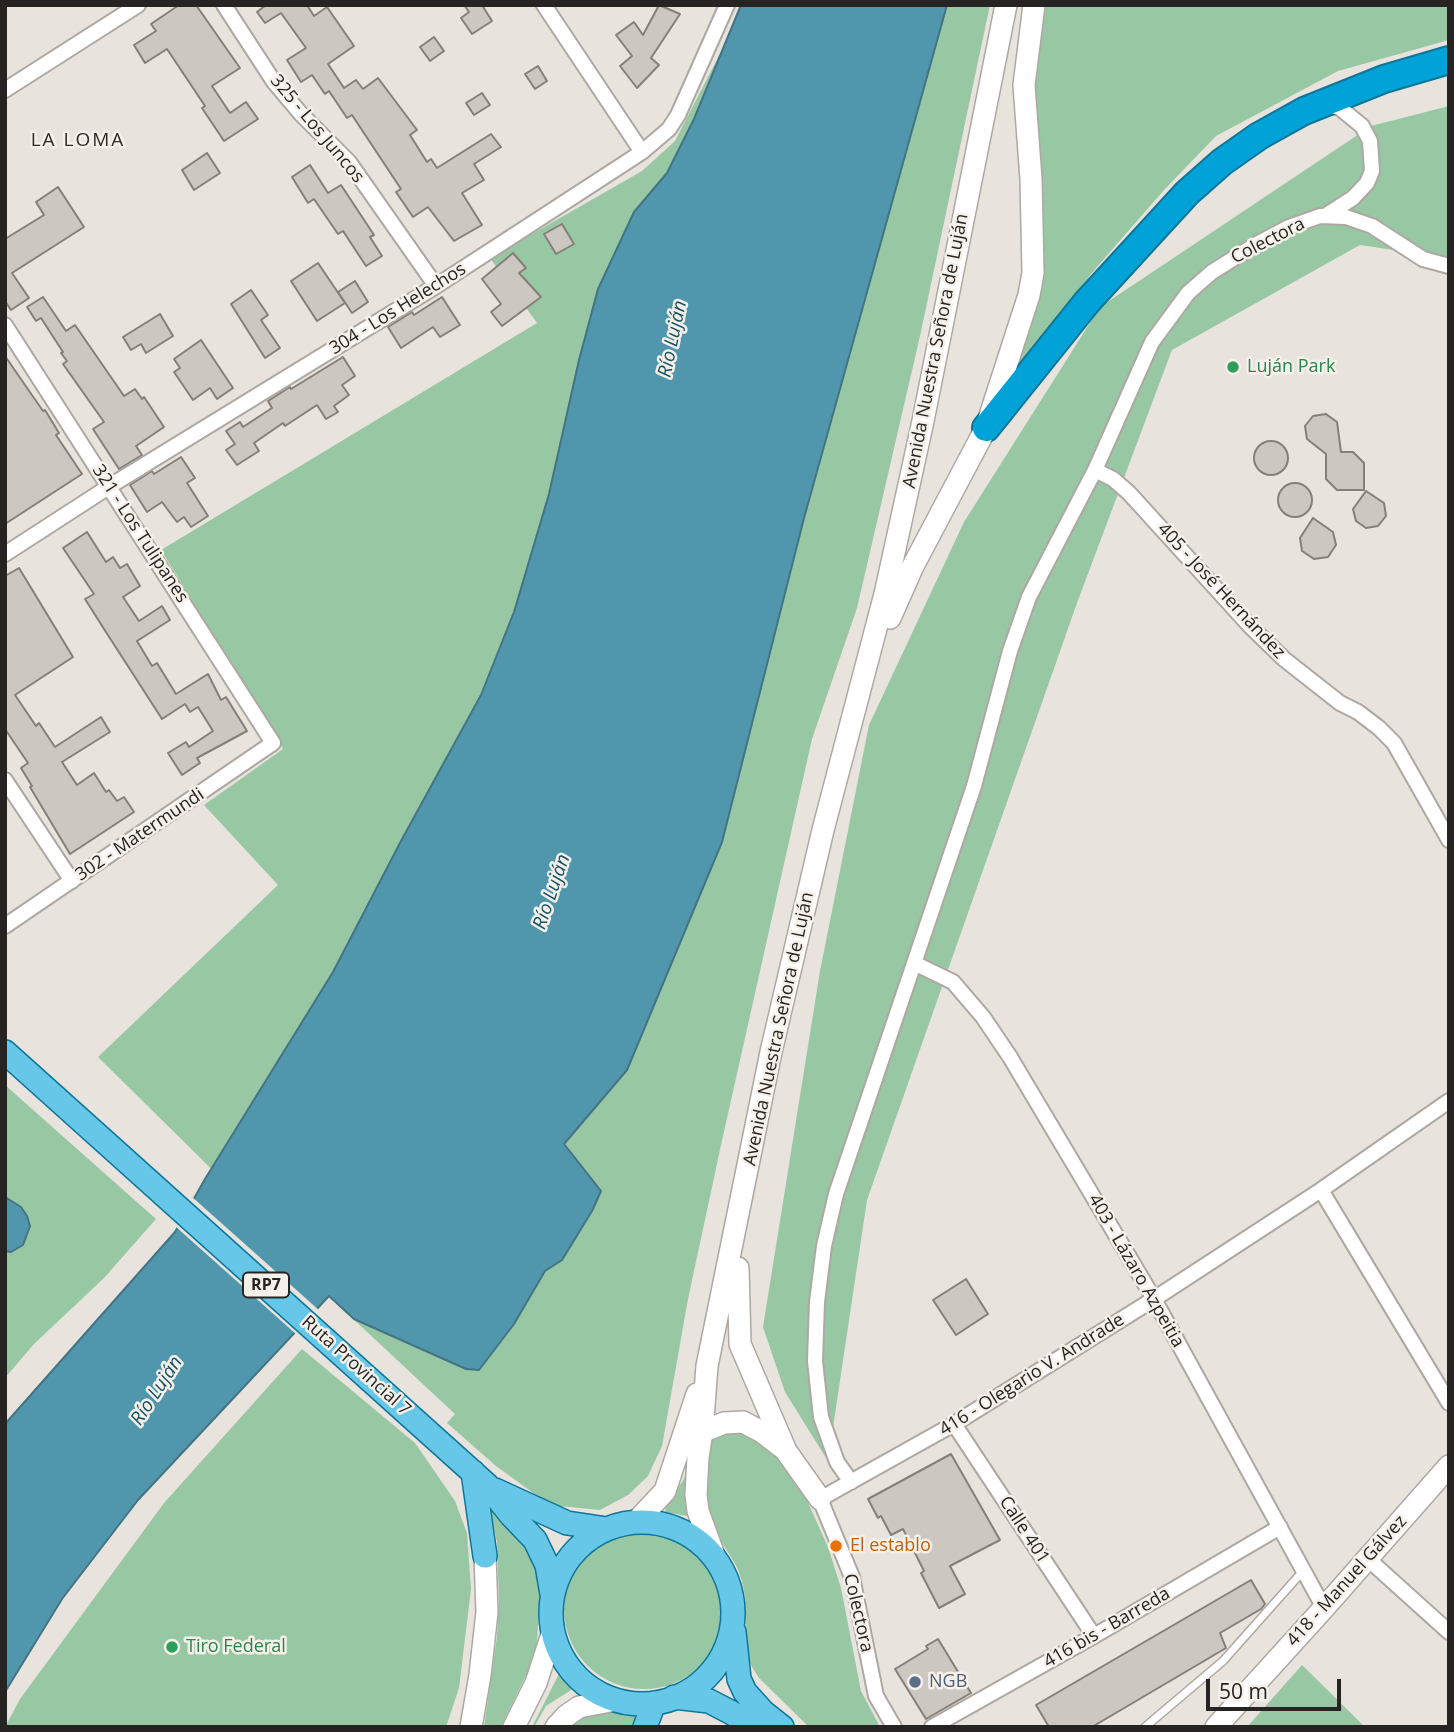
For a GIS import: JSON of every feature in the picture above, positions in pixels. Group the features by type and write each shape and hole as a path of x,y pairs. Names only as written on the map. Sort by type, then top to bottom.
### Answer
{"highway":[{"path":"986,428 1087,302 1187,193 1222,162 1259,136 1322,104 1384,79 1449,60"}],"main road":[{"name":"Avenida Nuestra Señora de Luján","path":"636,1522 665,1491 707,1366 774,1039 823,830 885,594 923,421 1006,5"},
{"name":"Avenida Nuestra Señora de Luján","path":"860,694 913,566 986,428 1021,324 1033,273 1031,179 1024,85 1034,5"},
{"name":"Ruta Provincial 7","path":"10,1060 99,1135 480,1478 535,1541 547,1565 552,1594"},
{"path":"743,1196 737,1283 740,1344 786,1451 820,1499"},
{"name":"Avenida Nuestra Señora de Luján","path":"707,1366 698,1457 698,1511 715,1558"},
{"path":"702,1432 724,1423 743,1422 762,1432 786,1451"},
{"name":"418 - Manuel Gálvez","path":"1216,1727 1449,1466"},
{"path":"471,1727 480,1675 486,1612 480,1478"},
{"name":"Ruta Provincial 7","path":"480,1478 521,1504 567,1523 607,1529"},
{"name":"RP7","path":"750,1727 734,1714 709,1701 664,1700 635,1704 595,1691 577,1677 559,1653 550,1608 552,1594 566,1562 584,1543 607,1529 636,1522 659,1524 693,1538 715,1558 730,1589 739,1679 745,1692 763,1712 782,1727"},
{"name":"RP7","path":"664,1700 699,1683 718,1662 730,1637 732,1623"},
{"path":"514,1727 536,1683 553,1631"},
{"path":"556,1727 579,1707 616,1700"},
{"path":"645,1727 664,1700"}],"street":[{"path":"5,90 138,5"},
{"name":"325 - Los Juncos","path":"224,5 274,82 301,114 349,162 436,286"},
{"path":"544,5 642,152"},
{"name":"304 - Los Helechos","path":"5,554 110,486 436,286 642,152 668,129 678,115 727,5"},
{"path":"1322,104 1340,108 1362,126 1370,141 1372,158 1372,171 1367,183 1353,198 1325,216"},
{"name":"Colectora","path":"851,1482 837,1462 821,1417 816,1361 817,1302 824,1246 836,1194 974,786 1010,651 1029,597 1095,470 1152,342 1188,293 1212,272 1289,227 1320,216 1346,217 1372,226 1423,259 1449,265"},
{"name":"321 - Los Tulipanes","path":"5,326 274,743"},
{"name":"405 - José Hernández","path":"1095,470 1113,479 1129,493 1250,626 1284,659 1340,704 1358,712 1379,728 1394,743 1449,840"},
{"name":"302 - Matermundi","path":"5,926 274,743"},
{"path":"5,780 72,881"},
{"name":"403 - Lázaro Azpeitia","path":"914,963 953,982 983,1017 1010,1057 1154,1300 1325,1608"},
{"name":"416 - Olegario V. Andrade","path":"820,1499 954,1424 1154,1300 1321,1190 1449,1101"},
{"path":"1321,1190 1449,1403"},
{"name":"Calle 401","path":"954,1424 1094,1636"},
{"name":"Colectora","path":"820,1499 852,1577 876,1696 894,1727"},
{"name":"416 bis - Barreda","path":"932,1727 1280,1527"},
{"path":"1368,1559 1449,1632"}],"lane":[{"path":"1146,1727 1223,1661 1304,1570"}],"green space":[{"path":"745,5 544,598 248,1205 98,1057 278,885 204,805 283,749 161,550 537,323 490,258 642,171 675,141"},
{"path":"885,5 990,5 920,336 857,608 812,739 688,1299 662,1446 648,1476 628,1495 600,1510 559,1506 543,1500 496,1466 447,1423 455,1414 335,1302 410,1241"},
{"path":"1041,5 1449,5 1449,40 1338,71 1216,136 1164,190 1096,268 1015,368 1035,128 1036,40"},
{"path":"1449,106 1449,258 1360,245 1172,350 1077,603 867,1200 828,1461 785,1392 763,1327 820,971 869,725 964,522 1100,307 1371,126"},
{"path":"5,1085 156,1219 104,1278 34,1344 5,1378"},
{"path":"302,1349 415,1443 455,1501 467,1533 471,1589 459,1688 446,1727 5,1727 20,1699 164,1503"},
{"path":"729,1426 763,1438 800,1485 828,1547 841,1588 861,1691 880,1727 809,1727 759,1678 752,1667 747,1655 742,1581 737,1567 716,1533 703,1496 710,1441"},
{"path":"694,1441 690,1511 687,1516 665,1512 666,1506 684,1479"},
{"path":"489,1502 522,1534 541,1574 537,1643 530,1667 501,1727 484,1727 497,1636 499,1599 497,1542"},
{"path":"644,1529 675,1535 701,1552 718,1578 724,1609 718,1640 701,1666 675,1683 644,1689 613,1683 587,1666 570,1640 564,1609 570,1578 587,1552 613,1535"},
{"path":"1302,1665 1365,1727 1247,1727"},
{"path":"561,1670 576,1687 546,1706 532,1727"},
{"path":"616,1708 644,1710 637,1727 563,1727 582,1713"}],"water":[{"name":"Río Luján","path":"741,5 947,5 804,518 722,842 627,1070 564,1144 601,1191 562,1260 545,1271 514,1324 479,1370 466,1369 354,1319 329,1296 138,1500 62,1599 5,1692 5,1424 175,1232 333,972 481,695 514,612 549,494 598,289 634,212 667,173 694,119"},
{"path":"5,1197 21,1207 30,1226 23,1245 11,1252 5,1251"}],"pier":[{"path":"191,1196 320,1311 297,1335 175,1226"}],"building":[{"path":"179,5 196,5 240,68 212,86 230,113 246,102 258,119 224,141 202,108 205,106 167,49 145,63 134,45 156,31 151,24"},
{"path":"266,5 307,5 314,16 327,7 354,46 328,64 344,88 356,80 363,89 378,78 417,130 410,135 427,162 431,159 437,168 491,134 501,147 474,164 484,180 462,193 482,225 454,241 428,207 413,217 396,192 401,189 352,115 347,118 329,91 325,94 312,75 301,82 287,60 306,48 281,13 265,23 257,12"},
{"path":"464,5 482,5 492,21 472,34 461,18 469,12"},
{"path":"659,5 680,14 651,58 659,65 637,88 620,66 632,56 616,35 634,22 643,35"},
{"path":"434,37 444,51 430,61 420,47"},
{"path":"538,66 547,81 535,89 525,74"},
{"path":"482,93 490,105 474,115 466,103"},
{"path":"207,153 220,173 194,190 182,170"},
{"path":"310,165 328,193 341,185 374,235 370,237 382,256 366,266 343,231 338,234 314,199 308,203 292,177"},
{"path":"58,187 84,227 12,273 29,298 11,310 5,301 5,239 44,215 36,202"},
{"path":"562,224 574,244 556,254 544,234"},
{"path":"513,253 526,268 519,273 541,297 502,326 491,312 501,304 482,279"},
{"path":"318,263 345,303 317,321 291,281"},
{"path":"355,281 368,302 352,313 338,292"},
{"path":"251,290 268,315 261,320 280,348 265,358 231,304"},
{"path":"43,297 66,331 75,325 124,396 135,389 142,399 144,397 164,427 136,446 142,455 119,469 93,429 104,422 63,364 67,361 61,353 63,352 41,318 36,321 27,307"},
{"path":"442,297 460,325 440,337 433,327 401,348 388,327 412,312 414,315"},
{"path":"160,314 173,336 146,353 141,344 131,350 123,337"},
{"path":"201,340 233,388 217,399 210,388 193,400 174,372 180,368 174,359"},
{"path":"5,356 43,411 45,410 59,433 56,435 82,474 5,524"},
{"path":"343,357 355,376 342,385 349,395 334,406 338,412 326,419 317,405 285,426 283,423 254,443 259,451 237,465 226,450 235,444 226,431 240,422 243,427 272,408 268,401"},
{"path":"1326,414 1337,422 1341,452 1353,452 1364,463 1364,490 1337,490 1326,479 1326,454 1307,439 1305,426 1313,416"},
{"path":"1271,441 1283,446 1288,458 1283,470 1271,475 1259,470 1254,458 1259,446"},
{"path":"181,457 195,478 187,483 208,516 191,527 184,517 177,522 162,502 147,512 130,485"},
{"path":"1295,483 1307,488 1312,500 1307,512 1295,517 1283,512 1278,500 1283,488"},
{"path":"1366,491 1384,503 1386,516 1378,526 1366,528 1356,521 1353,509"},
{"path":"1313,518 1333,532 1336,545 1328,557 1314,559 1302,551 1300,538"},
{"path":"87,532 106,562 113,557 120,568 127,564 140,586 123,597 139,621 162,606 170,620 137,641 152,666 157,663 176,694 208,674 221,700 226,697 247,731 197,758 200,763 182,775 168,753 186,742 189,747 213,731 198,707 190,712 185,704 162,719 85,599 94,594 63,548"},
{"path":"19,568 73,657 15,695 36,726 39,723 55,747 101,717 110,732 62,762 77,785 94,773 106,792 109,790 117,801 124,797 134,812 70,854 21,768 28,763 5,729 5,576"},
{"path":"966,1279 988,1314 956,1335 933,1300"},
{"path":"951,1454 1000,1540 950,1566 965,1594 939,1608 903,1529 891,1535 868,1499"},
{"path":"1251,1580 1265,1604 1220,1633 1226,1648 1092,1727 1049,1727 1036,1705"},
{"path":"938,1639 971,1693 926,1719 895,1669 928,1649 926,1646"}],"place":[{"name":"Luján Park","path":"1233,367"},
{"name":"El establo","path":"836,1546"},
{"name":"Tiro Federal","path":"172,1647"},
{"name":"NGB","path":"915,1682"}],"district":[{"name":"LA LOMA","path":"78,141"}]}
